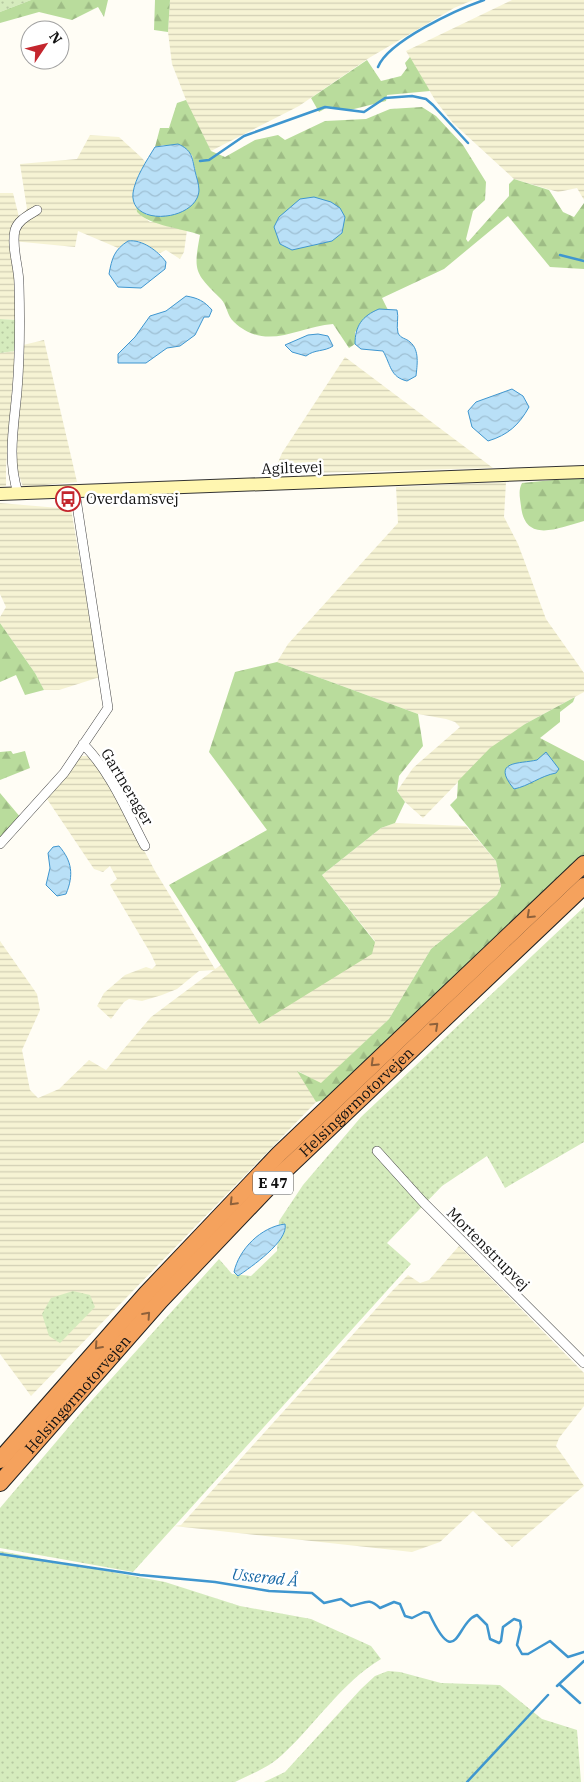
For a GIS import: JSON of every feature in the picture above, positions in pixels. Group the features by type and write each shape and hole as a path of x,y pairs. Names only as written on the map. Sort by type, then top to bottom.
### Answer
{"highway":[{"name":"Helsingørmotorvejen","path":"0,1460 146,1294 273,1161 584,864"},
{"name":"Helsingørmotorvejen","path":"0,1483 160,1300 281,1174 584,886"}],"street":[{"path":"18,494 12,474 11,448 20,337 19,276 14,239 20,222 37,210"},
{"name":"Agiltevej","path":"0,494 584,472"},
{"path":"0,844 64,773 108,708 108,696 75,492"},
{"name":"Gartnerager","path":"83,744 107,776 145,846"},
{"name":"Mortenstrupvej","path":"377,1151 422,1202 584,1363"}],"shaded area":[{"path":"170,0 473,0 454,8 369,58 299,106 211,151 190,110 172,64 168,32"},
{"path":"512,0 584,0 584,200 577,188 558,192 514,179 453,123 435,100 406,51"},
{"path":"90,135 119,137 142,158 146,163 133,193 137,212 150,222 159,222 187,230 184,252 180,259 166,250 160,253 152,250 139,241 128,241 118,248 78,231 75,247 12,241 17,320 0,319 0,193 13,193 19,217 27,209 20,164 77,159"},
{"path":"44,340 77,482 23,487 16,466 23,345"},
{"path":"15,351 6,486 0,487 0,353"},
{"path":"345,357 493,468 273,474 282,453"},
{"path":"506,482 504,517 518,544 546,619 584,673 584,692 525,724 461,779 423,818 405,802 397,791 413,768 460,727 455,722 418,714 277,662 288,644 398,523 396,487"},
{"path":"0,503 71,509 100,677 59,690 44,690 35,673 0,623 0,617 6,607 0,594"},
{"path":"80,756 90,756 113,792 155,871 215,969 221,965 259,1024 375,941 322,875 381,828 395,823 466,826 496,861 501,886 497,895 431,949 389,1019 321,1084 298,1071 316,1102 31,1396 0,1354 0,941 37,994 40,1010 22,1050 30,1090 38,1098 59,1089 89,1060 106,1070 151,1017 214,970 199,971 177,989 162,995 142,1001 129,999 124,1002 111,1019 97,1006 104,993 125,975 146,967 152,969 156,965 110,885 117,879 110,866 103,872 94,869 47,799"},
{"path":"459,1246 584,1373 584,1406 559,1438 556,1446 584,1486 512,1547 473,1511 440,1542 412,1552 174,1526 181,1525 408,1275 420,1283 429,1280"}],"green space":[{"path":"0,0 31,0 0,12"},
{"path":"31,0 108,0 104,17 98,7 72,20 39,12 0,23 0,12"},
{"path":"155,0 170,0 168,32 154,30"},
{"path":"410,57 430,91 387,95 386,101 350,110 328,107 319,112 311,98 367,60 381,81 401,76 407,68 405,63"},
{"path":"186,100 211,151 225,157 255,140 278,135 285,140 325,121 366,119 390,109 422,107 436,116 463,145 486,182 485,200 473,211 466,239 468,242 509,196 509,184 514,179 549,190 563,212 574,217 584,203 584,269 550,267 508,216 444,269 382,298 388,310 382,310 355,332 355,344 349,348 333,324 270,337 246,331 232,320 223,301 201,277 198,271 197,257 200,235 158,224 137,212 136,207 147,215 196,200 199,189 192,155 164,145 155,147 160,128 169,128 177,103"},
{"path":"0,319 17,320 15,351 0,353"},
{"path":"584,477 584,521 544,530 536,529 529,525 524,518 521,506 520,491 522,483"},
{"path":"0,623 35,673 44,690 25,695 16,675 0,682"},
{"path":"277,662 418,714 423,746 399,776 397,791 405,802 395,823 381,828 322,875 375,942 372,954 259,1024 169,885 267,830 209,752 235,672"},
{"path":"575,697 573,702 560,712 560,722 540,738 584,761 584,855 326,1099 316,1102 297,1071 321,1083 389,1019 431,949 497,895 501,886 496,861 450,805 457,798 458,781 490,748 525,724"},
{"path":"11,751 13,754 25,751 30,768 0,780 0,752"},
{"path":"0,793 21,818 0,841"},
{"path":"584,907 584,1142 505,1188 487,1156 442,1186 387,1243 411,1264 133,1572 0,1548 0,1508 84,1409 219,1259 232,1274 251,1276 277,1251 279,1221 303,1185 361,1117"},
{"path":"73,1291 90,1295 95,1307 60,1343 49,1336 42,1314 51,1298"},
{"path":"0,1551 165,1582 240,1606 311,1619 371,1646 381,1659 353,1680 277,1760 235,1782 0,1782"},
{"path":"388,1671 400,1672 441,1683 500,1685 542,1719 577,1730 581,1782 264,1782 285,1772 361,1689 375,1676"}],"water":[{"path":"178,144 189,151 192,158 199,188 196,200 188,208 177,214 152,216 141,212 135,204 133,193 142,169 155,147"},
{"path":"314,197 331,202 340,208 345,217 342,233 332,241 292,250 280,244 274,227 279,217 300,199"},
{"path":"128,241 144,244 159,254 166,262 165,269 141,288 118,287 109,274 114,255"},
{"path":"186,296 200,300 212,310 209,317 204,317 195,335 180,346 167,348 146,363 118,363 118,354 135,337 150,316 166,311"},
{"path":"379,309 397,310 398,333 410,342 415,349 417,358 416,376 407,381 397,377 383,351 361,349 355,344 356,332 361,322 368,315"},
{"path":"308,335 328,336 333,346 306,356 292,352 285,345"},
{"path":"512,389 523,396 529,407 512,428 501,436 488,441 472,427 468,411 476,402"},
{"path":"546,752 559,769 556,773 514,789 507,780 506,768 516,763 537,760"},
{"path":"59,846 67,857 71,874 66,894 57,896 46,885 50,868 48,853 53,847"},
{"path":"285,1224 285,1231 275,1246 238,1276 234,1272 237,1263 252,1240 276,1226"}],"waterway":[{"path":"378,67 384,57 409,37 442,18 484,0"},
{"path":"200,161 209,160 244,136 325,107 364,112 385,98 412,96 426,99 468,143"},
{"path":"560,255 584,261"},
{"name":"Usserød Å","path":"0,1554 140,1575 215,1582 269,1591 312,1593 324,1603 341,1599 351,1606 370,1602 380,1608 394,1602 400,1604 405,1616 412,1618 424,1612 429,1613 438,1631 445,1640 451,1642 456,1639 470,1619 477,1615 487,1625 490,1639 499,1643 503,1627 514,1619 520,1621 521,1627 517,1645 522,1654 528,1654 550,1641 568,1657 584,1652"},
{"path":"557,1686 584,1661"},
{"path":"559,1684 580,1703"},
{"path":"467,1782 548,1695"}],"place":[{"name":"Overdamsvej","path":"68,499"}]}
